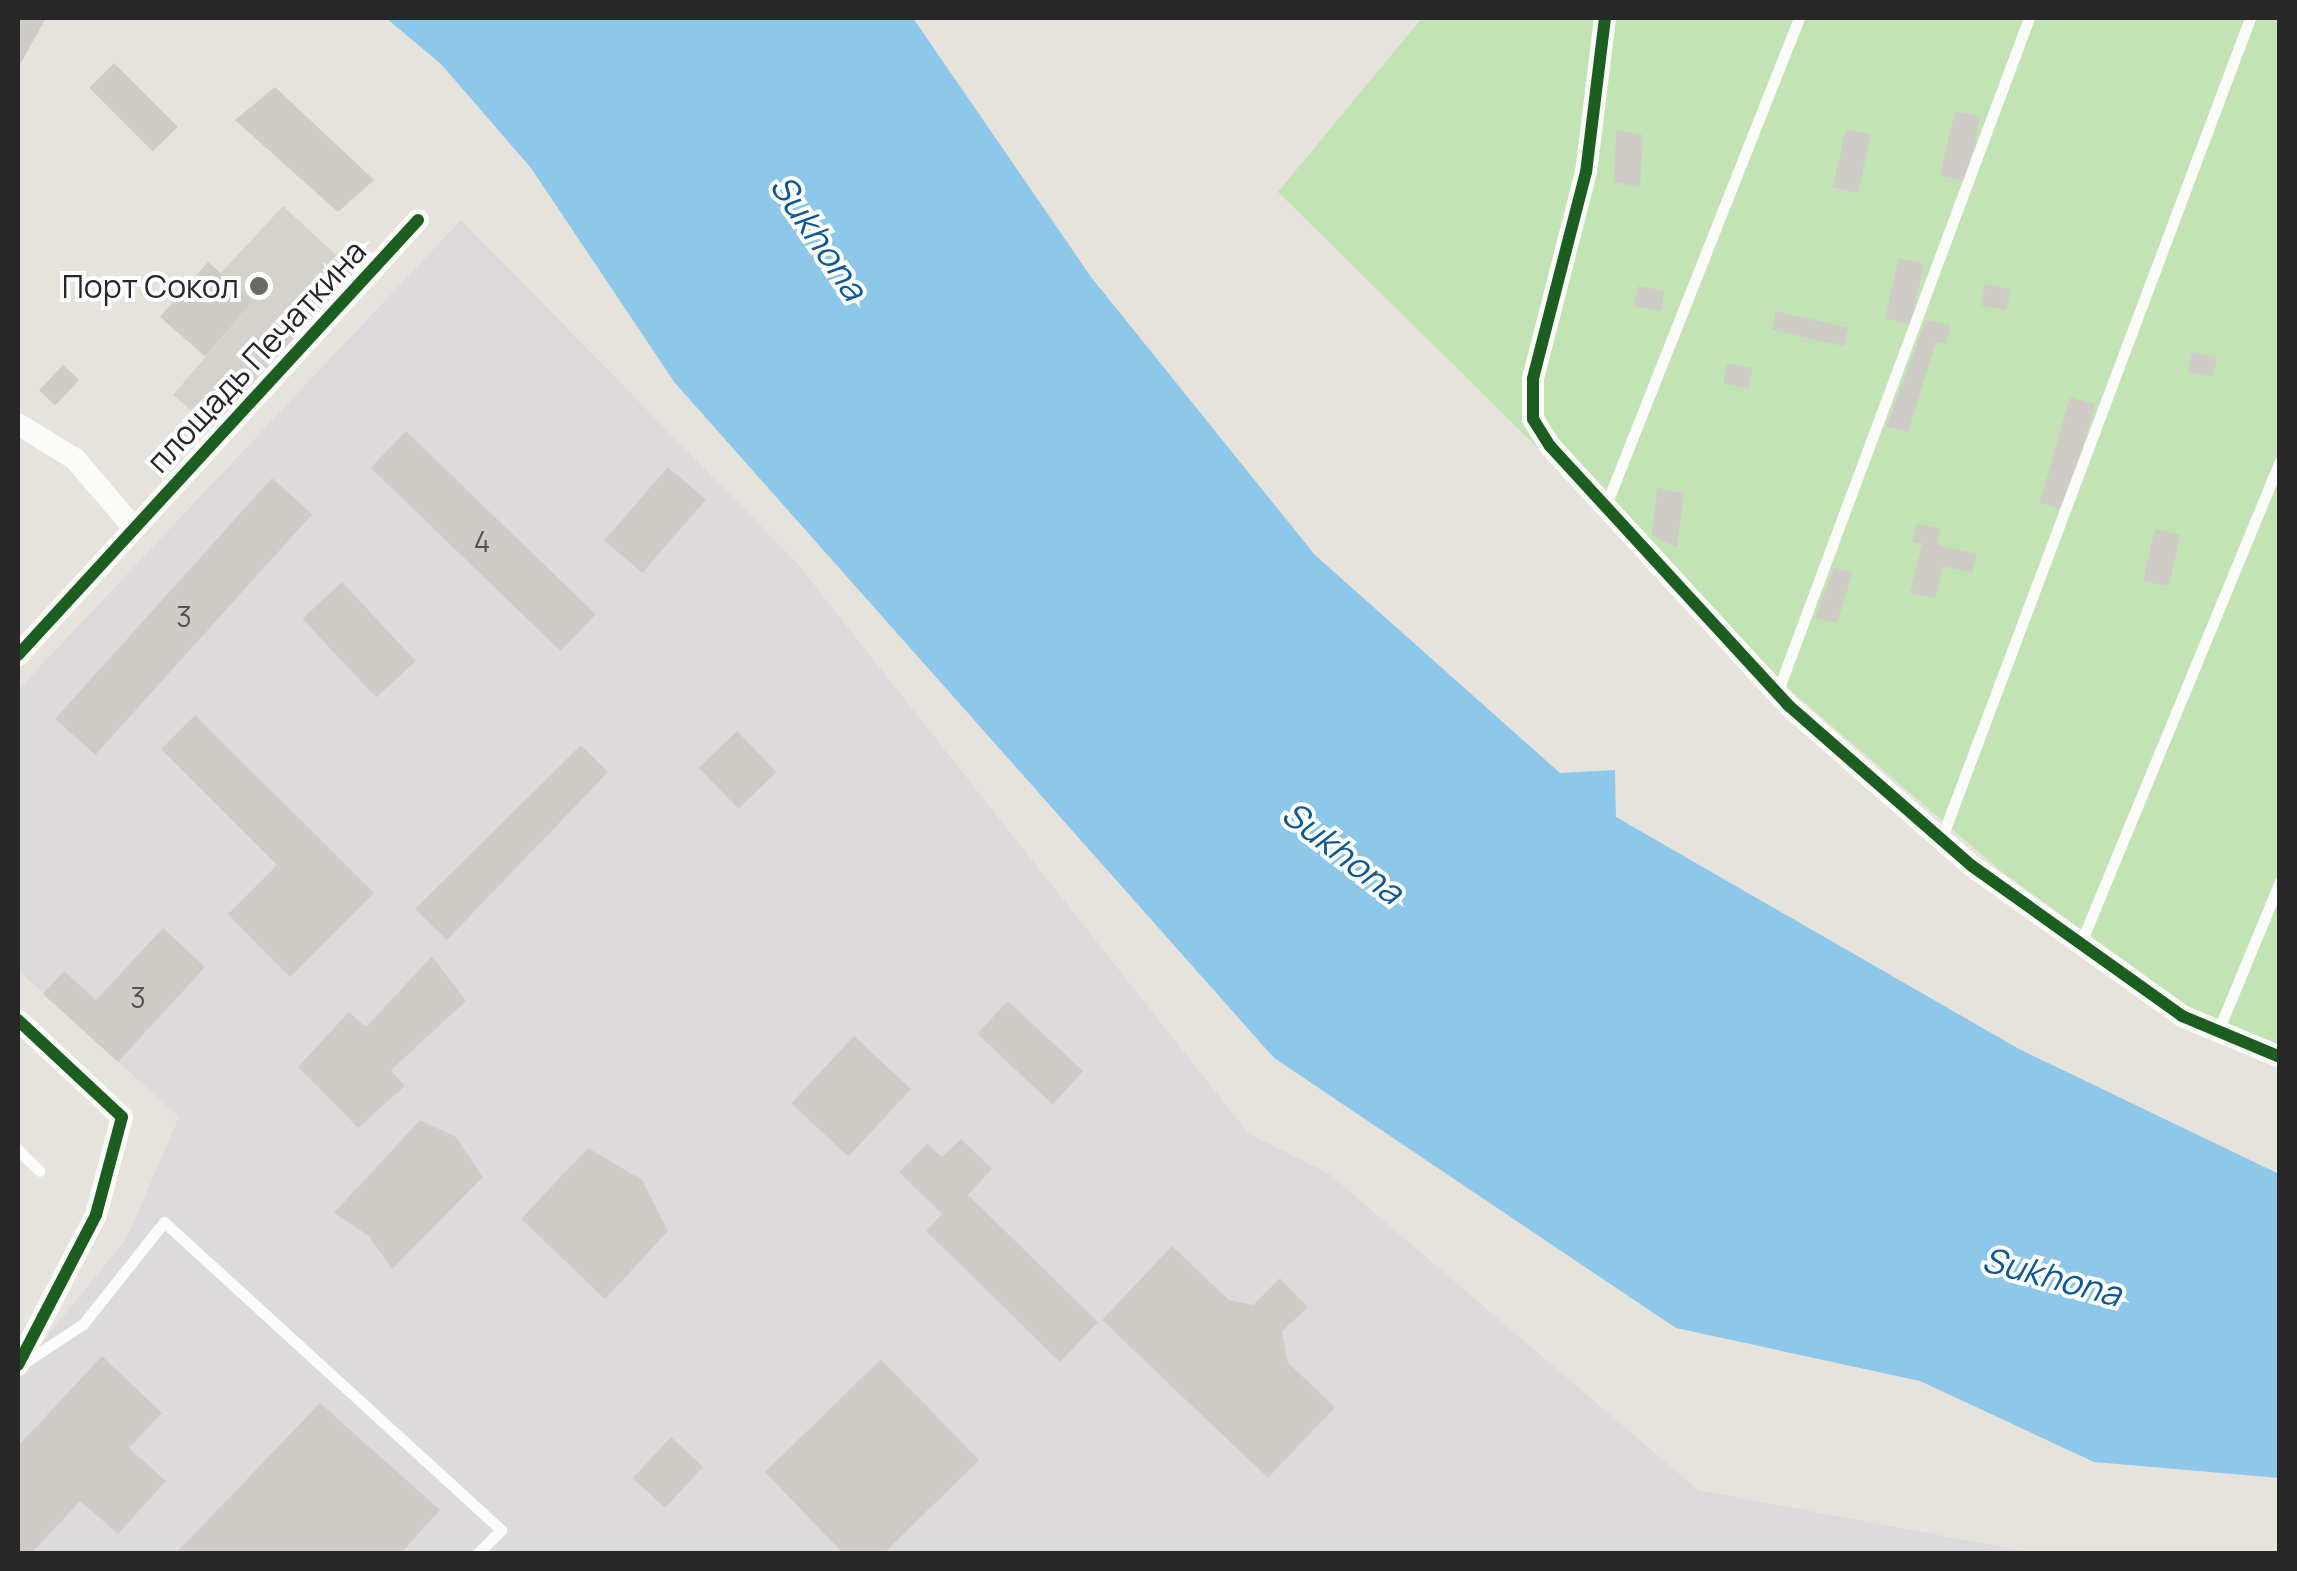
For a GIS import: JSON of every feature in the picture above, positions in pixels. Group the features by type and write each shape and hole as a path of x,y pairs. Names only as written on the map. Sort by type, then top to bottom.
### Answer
{"street":[{"path":"1605,18 1586,172 1532,379 1534,419 1606,505 1777,693 1942,837 2080,945 2218,1031 2280,1057"},
{"name":"площадь Печаткина","path":"18,655 418,220"},
{"path":"18,424 75,459 134,528"},
{"path":"18,1022 122,1118 96,1215 18,1366"}],"lane":[{"path":"1606,505 1799,18"},
{"path":"1777,693 2030,18"},
{"path":"1942,837 2250,18"},
{"path":"2080,945 2280,460"},
{"path":"2218,1031 2280,882"},
{"path":"18,1150 40,1171"},
{"path":"18,1366 83,1324 164,1222 501,1530 478,1554"}],"shaded area":[{"path":"283,206 363,280 220,435 173,395 253,302 221,273"},
{"path":"461,220 796,562 1249,1134 1328,1173 1698,1490 2034,1553 18,1553 18,1372 127,1238 179,1117 18,970 18,690"}],"green space":[{"path":"1422,18 2279,18 2279,1049 2207,1020 2001,871 1741,648 1278,192"}],"water":[{"name":"Sukhona","path":"386,18 913,18 1091,277 1315,555 1560,773 1615,770 1616,817 2019,1049 2279,1174 2279,1478 2094,1462 1920,1381 1676,1328 1274,1058 675,383 531,168 441,64"}],"building":[{"path":"18,18 46,18 18,68"},
{"path":"114,63 178,127 153,151 89,88"},
{"path":"275,87 374,180 338,212 235,120"},
{"path":"1955,111 1980,117 1965,181 1940,175"},
{"path":"1846,129 1871,135 1858,193 1833,187"},
{"path":"1616,130 1643,135 1640,187 1614,182"},
{"path":"1899,258 1924,264 1910,324 1885,318"},
{"path":"208,262 253,301 205,356 160,317"},
{"path":"1985,284 2011,289 2006,311 1981,306"},
{"path":"1638,286 1665,291 1661,311 1634,307"},
{"path":"1776,311 1848,328 1844,346 1772,330"},
{"path":"1926,320 1950,325 1946,344 1936,342 1908,432 1886,427"},
{"path":"2192,352 2217,358 2213,377 2188,371"},
{"path":"1727,363 1753,368 1749,389 1723,384"},
{"path":"63,365 79,380 55,406 39,391"},
{"path":"2070,397 2095,404 2065,510 2040,503"},
{"path":"406,431 596,614 560,651 371,468"},
{"path":"668,467 706,500 642,573 604,540"},
{"path":"272,478 312,514 95,755 55,719"},
{"path":"1657,488 1684,493 1677,548 1652,535"},
{"path":"1916,523 1941,529 1937,545 1977,554 1972,573 1943,566 1935,599 1910,593 1922,544 1912,542"},
{"path":"2155,529 2180,535 2168,586 2143,581"},
{"path":"1834,568 1853,572 1837,623 1815,618"},
{"path":"342,582 416,661 376,698 303,619"},
{"path":"195,715 374,893 290,977 228,914 277,865 161,749"},
{"path":"737,731 777,772 738,809 699,768"},
{"path":"581,745 608,772 447,940 415,909"},
{"path":"163,928 205,967 118,1062 43,994 64,971 96,1000"},
{"path":"432,956 466,1001 391,1070 405,1086 358,1128 298,1067 349,1012 366,1027"},
{"path":"1008,1001 1083,1071 1053,1104 977,1034"},
{"path":"854,1036 911,1089 848,1156 791,1103"},
{"path":"420,1120 456,1137 483,1177 392,1269 369,1236 334,1213"},
{"path":"961,1139 992,1169 968,1195 1098,1322 1060,1362 926,1231 942,1214 899,1172 927,1143 942,1157"},
{"path":"588,1148 642,1180 668,1231 605,1299 521,1219"},
{"path":"1172,1246 1229,1300 1253,1305 1280,1278 1308,1307 1282,1331 1288,1363 1335,1407 1268,1478 1102,1320"},
{"path":"102,1356 162,1413 129,1448 166,1481 118,1534 80,1501 31,1554 18,1554 18,1446"},
{"path":"881,1359 979,1460 883,1554 844,1554 765,1472"},
{"path":"320,1403 440,1510 400,1554 175,1554"},
{"path":"671,1437 703,1467 665,1508 633,1478"}],"cycle path":[{"path":"1605,18 1586,172 1533,379 1533,419 1550,446 1788,705 1972,866 2182,1016 2280,1057"},
{"path":"18,655 418,220"},
{"path":"18,1020 122,1117 96,1215 18,1365"}],"place":[{"name":"Порт Сокол","path":"259,286"}]}
